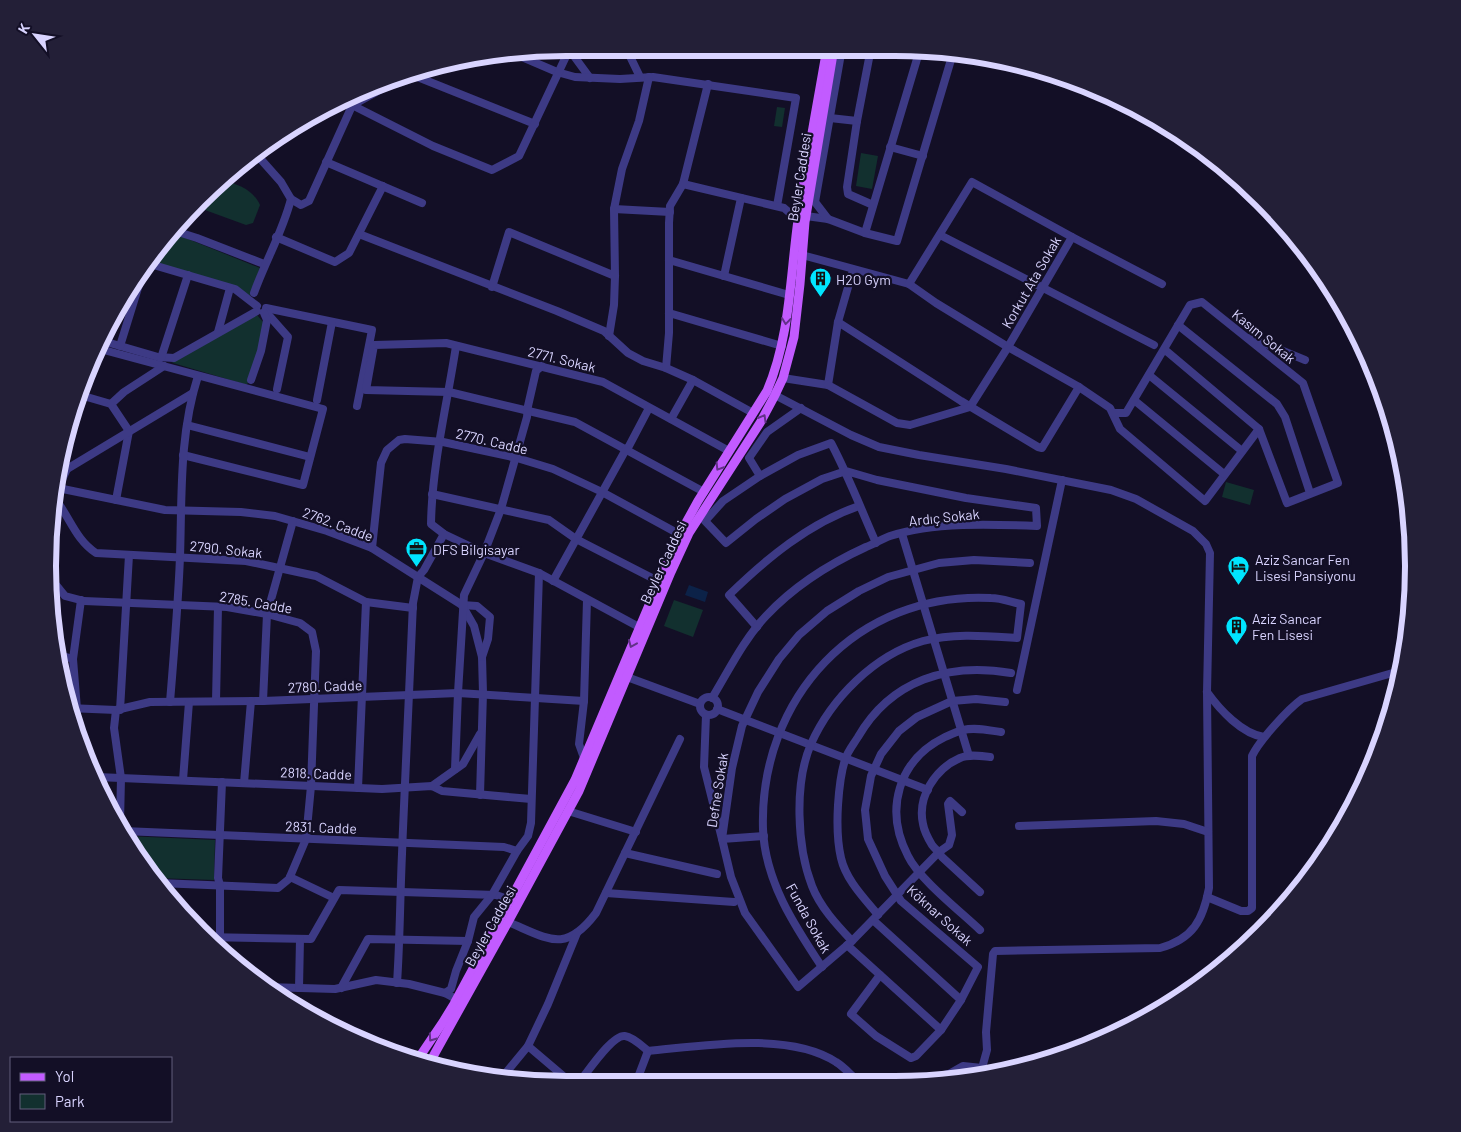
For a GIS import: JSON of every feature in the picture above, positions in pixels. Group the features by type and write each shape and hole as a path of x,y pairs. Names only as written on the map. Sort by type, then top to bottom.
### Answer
{"main road":[{"name":"Beyler Caddesi","path":"642,629 689,533 760,423 771,393 782,346 789,295 798,255 825,56"},
{"name":"Beyler Caddesi","path":"803,216 833,56"},
{"name":"Beyler Caddesi","path":"432,1058 579,791 642,629 658,581 679,534 753,413 783,378 794,337 800,284 798,255"},
{"name":"Beyler Caddesi","path":"421,1054 443,1022 551,827 623,676"}],"street":[{"path":"351,106 433,146 492,170 519,156 565,56"},
{"path":"573,56 590,78"},
{"path":"630,56 640,78"},
{"path":"828,219 815,202 841,56"},
{"path":"869,56 856,122 847,187 848,194 873,205"},
{"path":"865,234 918,57"},
{"path":"524,58 557,72 575,77 620,79 649,77 796,98 781,207"},
{"path":"683,184 781,207 803,216 828,219 865,234 896,241 951,60"},
{"path":"609,336 614,305 614,209 622,169 639,120 649,77"},
{"path":"420,78 535,124"},
{"path":"666,368 669,313 670,206 683,184 708,84"},
{"path":"260,159 281,182 291,199 300,205 308,201 351,106 377,93"},
{"path":"830,118 856,122"},
{"path":"890,147 923,156"},
{"path":"326,162 422,203"},
{"name":"Korkut Ata Sokak","path":"909,284 972,182 1072,237 1008,347 970,406"},
{"path":"276,237 335,262 349,254 383,186"},
{"path":"724,276 741,198"},
{"path":"254,293 264,264 288,211 291,199"},
{"path":"614,209 670,212"},
{"path":"492,287 509,232 615,276"},
{"path":"181,233 264,264"},
{"path":"359,234 604,331 628,353 693,380 753,413"},
{"path":"940,235 1154,345"},
{"path":"1072,237 1162,284"},
{"path":"798,255 909,284 936,303 1079,387 1110,408 1120,429 1205,501 1259,429 1164,349"},
{"path":"669,260 789,295"},
{"path":"155,265 235,289 262,310 288,337 277,389"},
{"path":"828,385 838,322 853,270"},
{"path":"161,358 188,275"},
{"path":"218,332 230,288"},
{"path":"120,346 137,291"},
{"name":"Kasım Sokak","path":"1113,413 1126,413 1190,305 1202,302 1302,384 1338,483 1287,503 1259,429"},
{"path":"108,343 161,358 174,358 218,332 262,310 372,330 357,406"},
{"path":"251,380 261,351 267,320 262,310"},
{"path":"669,313 782,346"},
{"path":"317,400 332,322"},
{"path":"838,322 970,406 1042,448 1079,387"},
{"path":"1178,325 1277,404 1285,417 1310,493"},
{"path":"1246,338 1305,360"},
{"name":"2771. Sokak","path":"449,392 366,390 374,344 446,343 603,382 729,451"},
{"path":"456,346 439,442 432,494 431,524 444,534 484,553 539,573 642,629"},
{"path":"105,350 323,409 303,485 183,455"},
{"path":"111,404 124,392 164,366"},
{"path":"455,769 464,594 484,553 501,509 517,458 536,371 542,366"},
{"path":"1148,375 1242,451"},
{"path":"170,702 178,605 183,455 192,393 198,376"},
{"path":"783,378 828,385 897,423 910,425 970,406"},
{"path":"671,419 693,380"},
{"path":"449,392 575,422 704,492"},
{"path":"65,473 67,469 192,393"},
{"path":"771,393 850,435 879,446 1111,490 1136,499 1193,531 1206,544 1210,553 1207,692 1207,897 1201,917 1189,933 1172,945 1160,948 996,951 993,954 986,1032 987,1050 982,1068"},
{"path":"85,397 111,404 129,431 116,500"},
{"path":"1134,400 1224,474"},
{"path":"553,581 649,408"},
{"path":"760,476 749,458 767,432 801,408"},
{"path":"187,426 310,457"},
{"name":"2770. Cadde","path":"372,548 381,463 387,450 399,440 405,439 439,442 517,458 553,469 602,492 679,534"},
{"path":"846,471 822,479 785,498 726,544 705,522 723,501 760,476 798,455 830,443 846,471 876,543"},
{"name":"Ardıç Sokak","path":"712,698 749,637 766,615 809,578 841,559 890,536 926,529 964,525 1037,526 1036,508 966,498 878,480 846,471"},
{"path":"1017,690 1062,480"},
{"name":"2762. Cadde","path":"63,489 165,510 241,512 275,516 293,521 327,531 372,548 462,605 474,626 482,656 483,694 480,795"},
{"path":"432,494 549,520 576,539 658,581"},
{"path":"757,626 728,596 758,567 796,539 840,512 859,506"},
{"name":"2790. Sokak","path":"60,507 87,547 96,553 246,561 316,576 366,602 412,608"},
{"path":"263,701 267,614 293,521"},
{"path":"397,983 412,608 418,577 424,570 444,534"},
{"path":"902,534 969,756"},
{"path":"120,812 121,778 114,728 118,710 129,555"},
{"name":"Defne Sokak","path":"962,812 950,801 948,804 952,835 949,845 939,852 876,918 798,987 746,913 731,877 722,839 732,768 744,720 758,692 779,659 799,635 827,611 859,591 888,577 939,563 974,560 1030,563"},
{"path":"445,993 450,989 468,941 474,917 492,895 517,851 528,836 531,823 539,573"},
{"name":"2785. Cadde","path":"57,586 65,596 81,600 218,607 267,614 300,623 312,632 316,650 311,786 306,840 290,877"},
{"name":"Funda Sokak","path":"822,967 798,931 780,898 769,863 764,836 766,787 772,753 779,733 792,707 813,676 838,650 863,630 894,614 923,604 948,600 992,598 1020,604 1017,638 973,635 934,639"},
{"path":"73,694 73,659 81,600"},
{"path":"584,758 579,744 584,701 587,600"},
{"path":"358,788 366,602"},
{"path":"462,605 477,606 490,617 488,639 482,656"},
{"path":"216,701 218,607"},
{"path":"934,639 921,642 884,658 852,684 836,702 811,745 802,778 799,817 804,860 812,887 831,918 849,943 880,975 941,1030"},
{"path":"65,657 73,659"},
{"path":"880,975 851,1014 876,1036 911,1058 916,1056 941,1030 961,1000 876,918 854,886 841,859 836,823 840,777 845,758 863,729 882,706 906,688 937,674 961,670 990,669 1011,673"},
{"path":"1207,897 1241,911 1248,911 1252,908 1252,756 1264,737 1292,706 1302,699 1393,673"},
{"path":"623,676 700,704"},
{"path":"1207,692 1218,707 1254,736 1264,737"},
{"name":"2780. Cadde","path":"77,709 118,710 150,702 263,701 458,693 584,701"},
{"path":"712,698 716,701 717,709 712,715 706,715 702,712 700,704 704,699 712,698"},
{"name":"Köknar Sokak","path":"961,1000 978,967 901,901 884,876 868,839 865,810 871,776 880,754 898,730 917,717 952,701 976,699 1005,702"},
{"path":"244,783 251,701"},
{"path":"183,780 189,702"},
{"path":"717,709 928,790"},
{"path":"706,715 704,767 722,839 764,836"},
{"path":"980,930 919,873 908,857 899,833 896,808 903,780 915,758 933,743 961,730 974,728 1001,732"},
{"path":"432,786 463,764 481,733"},
{"path":"508,922 550,939 560,940 577,933 587,925 596,913 606,893 680,739"},
{"path":"980,892 932,846 923,824 923,801 931,782 945,768 960,758 990,756"},
{"name":"2818. Cadde","path":"103,777 358,788 432,786 442,791 532,800"},
{"path":"222,782 218,878 220,885 220,937 310,940 339,890 492,895 510,900"},
{"path":"568,811 636,832"},
{"path":"1019,826 1156,821 1184,824 1208,832"},
{"name":"2831. Cadde","path":"131,831 504,847 517,851"},
{"path":"625,853 717,874"},
{"path":"168,883 278,888 290,877 334,898"},
{"path":"606,893 734,902"},
{"path":"507,1072 528,1046 548,1004 577,933"},
{"path":"300,939 300,988"},
{"path":"341,988 368,939 468,941"},
{"path":"279,987 341,988 376,980 445,993 456,999"},
{"path":"584,1076 611,1043 623,1036 632,1039 648,1051 750,1042 787,1046 824,1056 836,1062 852,1076"},
{"path":"528,1046 563,1076"},
{"path":"639,1076 648,1051"},
{"path":"956,1072 964,1066 982,1068"}],"green space":[{"path":"777,107 785,108 782,127 774,126"},
{"path":"861,153 878,156 872,189 856,186"},
{"path":"230,183 235,184 245,188 254,195 260,205 253,223 246,225 203,209"},
{"path":"178,236 183,237 260,268 250,296 157,263"},
{"path":"257,315 264,323 261,342 247,385 171,361"},
{"path":"1226,482 1254,490 1250,505 1222,497"},
{"path":"674,600 703,610 693,637 664,626"},
{"path":"134,836 215,840 214,880 164,878"}],"water":[{"path":"689,585 708,592 705,602 685,595"}],"place":[{"name":"H2O Gym","path":"820,298"},
{"name":"DFS Bilgisayar","path":"417,568"},
{"name":"Aziz Sancar Fen Lisesi Pansiyonu","path":"1239,586"},
{"name":"Aziz Sancar Fen Lisesi","path":"1236,645"}]}
